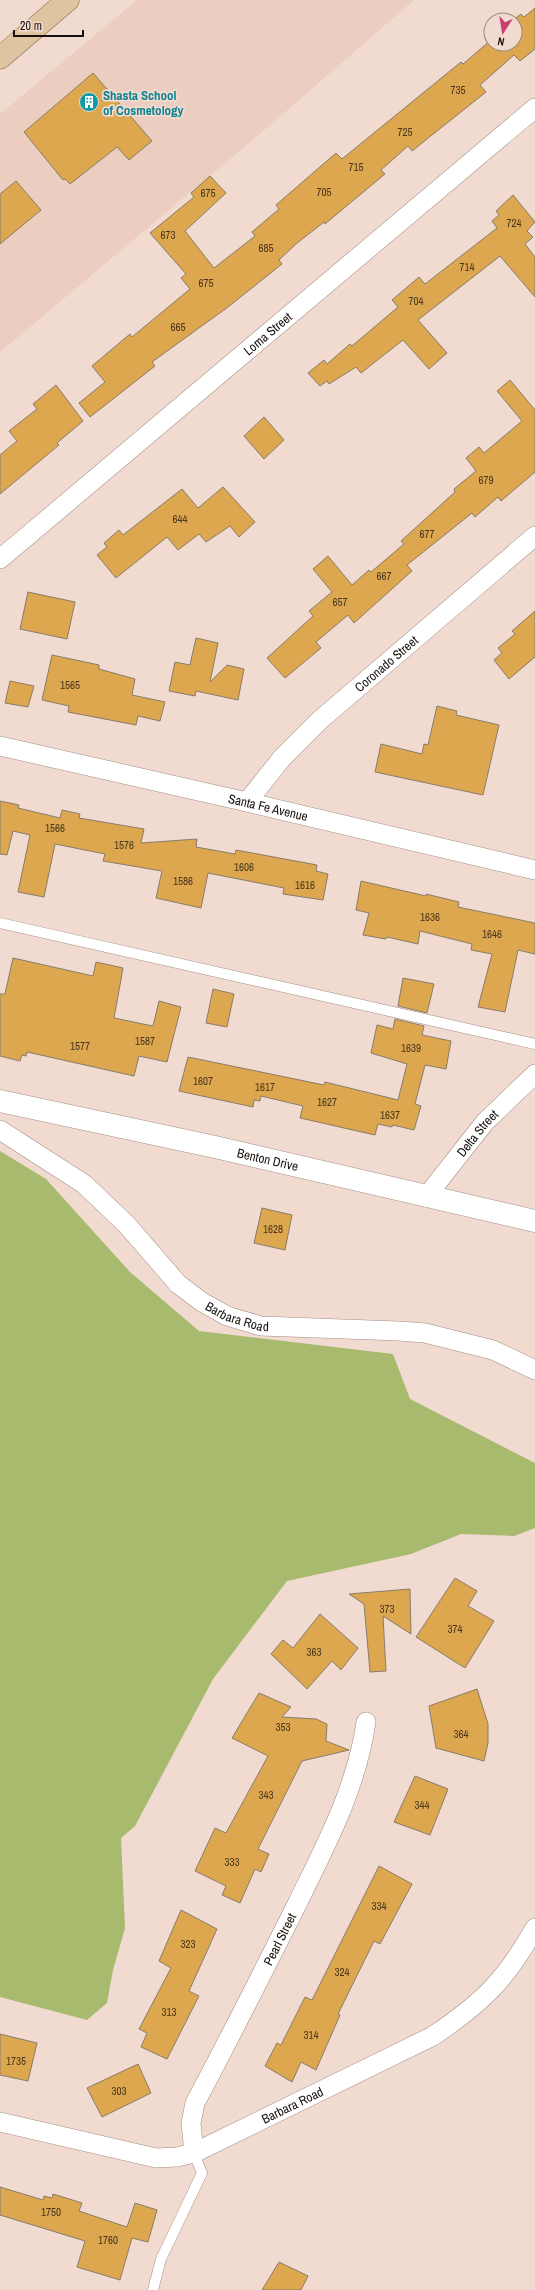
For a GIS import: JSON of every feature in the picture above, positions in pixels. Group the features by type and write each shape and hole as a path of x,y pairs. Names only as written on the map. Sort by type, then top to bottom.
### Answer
{"main road":[{"path":"0,58 68,0"}],"street":[{"name":"Loma Street","path":"0,559 535,108"},
{"name":"Coronado Street","path":"247,802 282,758 320,720 535,536"},
{"name":"Santa Fe Avenue","path":"0,746 247,802 535,870"},
{"name":"Delta Street","path":"426,1197 485,1122 535,1074"},
{"name":"Benton Drive","path":"0,1101 223,1149 535,1221"},
{"name":"Barbara Road","path":"0,1130 84,1184 127,1225 178,1284 202,1302 227,1316 261,1326 399,1331 441,1336 493,1350 535,1370"},
{"name":"Pearl Street","path":"194,2153 191,2124 195,2103 258,1983 338,1817 361,1753 366,1722"},
{"name":"Barbara Road","path":"0,2122 156,2158 177,2157 194,2153 433,2036 467,2013 496,1987 535,1928"}],"lane":[{"path":"0,923 535,1044"},
{"path":"153,2290 161,2258 202,2173 194,2153"}],"shaded area":[{"path":"137,0 414,0 268,127 0,352 0,114"}],"green space":[{"path":"0,1151 46,1179 130,1272 199,1331 393,1354 410,1399 535,1463 535,1528 514,1536 461,1534 411,1554 287,1581 213,1679 135,1826 121,1838 125,1928 113,1970 107,2003 87,2020 0,1997"}],"building":[{"path":"535,8 535,49 520,61 514,55 480,85 486,92 412,151 408,146 381,170 385,174 325,224 324,222 296,244 279,260 282,264 228,307 152,362 155,366 90,417 79,403 105,382 92,366 130,334 132,337 190,289 181,278 186,274 150,233 194,197 191,193 210,176 226,193 185,231 214,268 255,236 252,232 279,209 276,205 336,153 342,159 461,62 463,64 483,47 483,52 523,52 523,16 524,17"},
{"name":"Shasta School of Cosmetology","path":"93,73 152,141 129,160 117,147 70,184 65,179 63,180 24,132"},
{"path":"16,181 41,210 0,244 0,194"},
{"path":"513,195 535,222 527,231 533,237 525,244 535,257 535,297 500,256 418,320 447,353 429,369 403,340 361,373 356,367 329,384 327,381 320,386 308,373 324,360 327,364 350,344 352,346 398,307 392,300 419,277 425,284 497,228 492,221 499,215 496,211"},
{"path":"510,380 535,410 535,472 501,501 498,497 475,517 472,513 407,565 412,571 354,623 348,615 316,642 321,648 285,678 267,658 313,616 309,611 332,592 313,569 328,556 352,585 369,570 371,572 404,544 401,541 455,492 454,489 476,471 466,458 479,447 484,453 522,421 497,391"},
{"path":"56,385 83,421 57,443 59,445 0,494 0,455 17,441 9,431 37,409 33,404"},
{"path":"264,417 284,440 264,459 244,436"},
{"path":"223,487 255,522 239,537 230,526 206,542 199,534 178,550 167,537 116,578 97,555 107,547 104,543 119,530 123,535 182,489 198,508"},
{"path":"28,592 75,602 67,639 20,629"},
{"path":"535,611 535,657 509,679 494,660 502,653 498,648 515,634 512,631"},
{"path":"196,638 218,643 210,682 227,665 244,669 238,700 196,691 195,696 169,691 175,662 190,665"},
{"path":"52,655 99,665 99,669 135,679 132,695 165,702 160,721 138,716 136,725 68,712 69,706 42,700"},
{"path":"10,681 34,686 28,707 5,703"},
{"path":"437,706 457,711 456,715 499,725 483,795 375,772 381,744 422,754 424,744 428,745"},
{"path":"0,801 19,805 18,808 60,818 62,810 80,814 79,818 144,829 141,843 197,839 196,847 235,854 236,850 317,865 316,871 328,874 323,900 283,894 284,888 208,873 201,908 156,898 162,871 103,861 105,854 55,844 44,897 18,892 30,835 13,831 7,855 0,854"},
{"path":"361,881 426,896 426,894 459,902 458,907 535,923 535,954 518,950 505,1012 478,1007 492,954 471,950 472,944 420,931 418,944 387,937 386,939 363,935 369,913 356,910"},
{"path":"13,958 93,976 96,962 123,968 114,1018 153,1026 159,1001 181,1007 167,1062 139,1056 134,1076 27,1052 26,1056 22,1055 20,1061 0,1056 0,994 5,994"},
{"path":"403,978 434,984 427,1013 398,1006"},
{"path":"213,989 234,994 227,1027 206,1023"},
{"path":"395,1019 424,1026 422,1035 451,1041 446,1069 425,1065 415,1104 421,1106 414,1130 393,1125 392,1127 378,1124 375,1135 300,1118 303,1106 261,1096 260,1101 254,1100 253,1107 179,1091 188,1057 324,1085 325,1082 398,1100 407,1064 371,1053 377,1025 393,1029"},
{"path":"262,1208 292,1215 285,1250 254,1243"},
{"path":"455,1578 477,1591 468,1606 494,1621 465,1668 416,1637"},
{"path":"410,1589 411,1634 383,1616 386,1671 370,1672 364,1604 349,1594"},
{"path":"320,1614 358,1648 341,1670 332,1661 307,1689 271,1654 283,1640 293,1648"},
{"path":"477,1689 488,1724 488,1743 484,1761 436,1748 429,1706"},
{"path":"259,1693 291,1707 282,1717 316,1719 327,1724 326,1741 349,1750 302,1761 258,1849 269,1854 261,1872 255,1869 240,1903 222,1895 226,1886 195,1871 215,1828 226,1833 268,1756 232,1738"},
{"path":"415,1776 448,1789 430,1835 394,1822"},
{"path":"379,1866 412,1884 380,1944 374,1941 338,2014 340,2015 316,2070 301,2062 292,2082 265,2066 277,2043 281,2045 305,1997 312,2000"},
{"path":"181,1910 217,1929 189,1991 199,1996 167,2059 141,2047 147,2033 139,2029 171,1968 159,1961"},
{"path":"0,2034 37,2043 28,2081 0,2075"},
{"path":"138,2064 151,2093 102,2117 87,2088"},
{"path":"0,2187 43,2200 44,2196 52,2198 53,2194 82,2203 79,2211 127,2227 135,2203 157,2210 148,2242 132,2238 120,2280 77,2267 85,2241 0,2215"},
{"path":"279,2262 308,2276 301,2290 262,2290"}],"place":[{"name":"Shasta School of Cosmetology","path":"89,102"}]}
